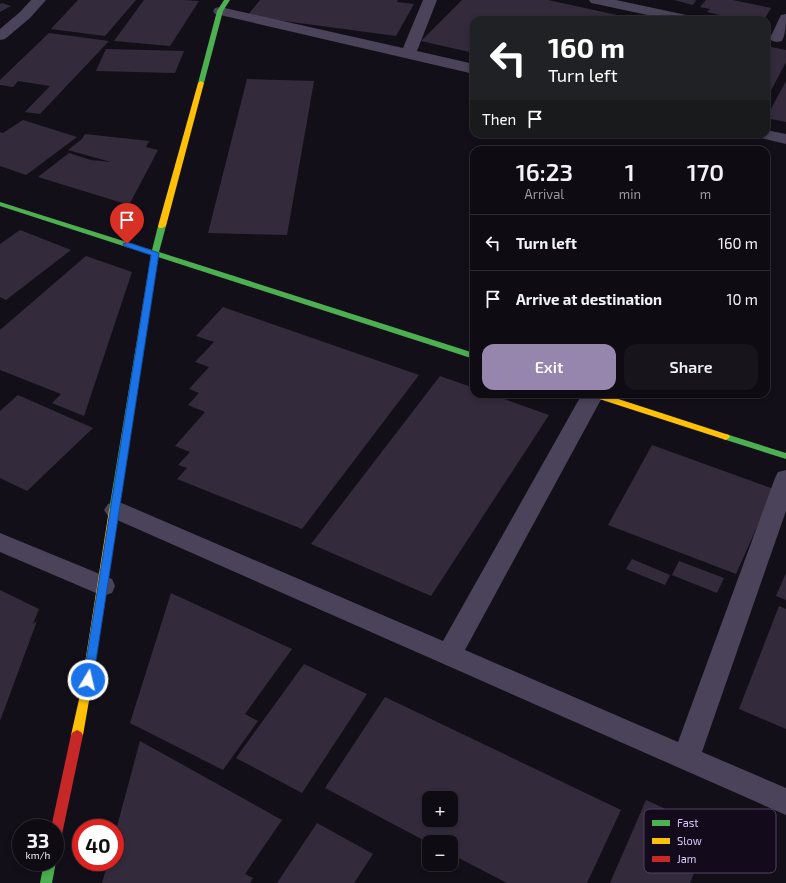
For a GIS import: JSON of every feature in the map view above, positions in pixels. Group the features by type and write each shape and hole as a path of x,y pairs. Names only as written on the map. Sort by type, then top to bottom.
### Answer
{"street":[{"path":"0,36 25,15 39,0"},
{"path":"408,54 430,0"},
{"path":"597,0 672,16"},
{"path":"59,819 85,695 116,510 155,253 224,6 408,54 470,68"},
{"path":"776,38 786,18"},
{"path":"770,136 786,139"},
{"path":"0,204 470,355"},
{"path":"449,655 591,398"},
{"path":"605,398 786,456"},
{"path":"686,758 786,478"},
{"path":"116,510 786,802"},
{"path":"0,542 103,586"},
{"path":"46,883 48,871"}],"building":[{"path":"78,0 136,0 105,36 51,29"},
{"path":"144,0 199,1 170,46 114,41"},
{"path":"260,0 398,0 397,2 414,4 396,36 247,16"},
{"path":"462,0 548,0 622,16 470,16 470,52 421,41"},
{"path":"674,0 696,0 693,5"},
{"path":"706,0 733,0 771,8 766,16 725,16 707,12 710,9 700,7"},
{"path":"2,3 11,6 0,12 0,4"},
{"path":"49,33 109,41 40,114 25,112 50,86 18,81 13,87 0,85 0,80"},
{"path":"770,47 786,50 786,62 770,92"},
{"path":"106,49 184,51 175,73 96,71"},
{"path":"247,79 314,81 287,235 208,233"},
{"path":"786,81 786,122 770,119 770,111"},
{"path":"23,120 77,137 26,175 0,166 0,132 3,133"},
{"path":"85,134 149,141 146,147 158,150 129,205 38,177 69,153 91,160 111,162 68,150 82,139"},
{"path":"20,230 71,250 6,300 0,297 0,244"},
{"path":"86,256 132,272 84,416 52,403 61,394 0,370 0,330"},
{"path":"223,307 419,375 302,529 177,479 187,468 178,465 190,452 175,446 205,412 188,405 199,393 189,389 209,367 195,362 214,342 196,336"},
{"path":"440,376 470,387 470,398 501,398 549,415 431,596 311,544"},
{"path":"18,395 93,428 27,491 0,478 0,411"},
{"path":"652,445 774,489 736,574 608,525"},
{"path":"632,559 670,575 665,585 626,569"},
{"path":"679,561 724,578 717,593 672,575"},
{"path":"786,573 786,600 776,596"},
{"path":"0,590 39,609 33,624 37,621 0,721"},
{"path":"171,593 292,649 245,714 258,721 223,770 130,723"},
{"path":"779,606 786,609 786,729 739,709"},
{"path":"304,664 367,694 302,793 236,758"},
{"path":"385,697 621,810 587,883 507,883 458,858 458,835 422,835 422,839 325,788"},
{"path":"140,741 282,820 245,874 253,878 250,883 102,883 105,871 124,871 124,819 119,819"},
{"path":"646,800 666,809 644,809 644,873 694,873 690,883 610,883"},
{"path":"317,823 373,854 354,883 277,883"}],"traffic: fast":[{"path":"201,83 220,11 227,0"},
{"path":"0,204 470,355"},
{"path":"114,510 155,253 162,226"},
{"path":"726,437 786,456"},
{"path":"46,883 48,871"}],"traffic: slow":[{"path":"162,226 201,83"},
{"path":"605,398 726,437"},
{"path":"77,735 85,695 114,510"}],"traffic: jam":[{"path":"59,819 77,735"}],"route":[{"path":"88,680 116,510 155,253 127,244"}]}
